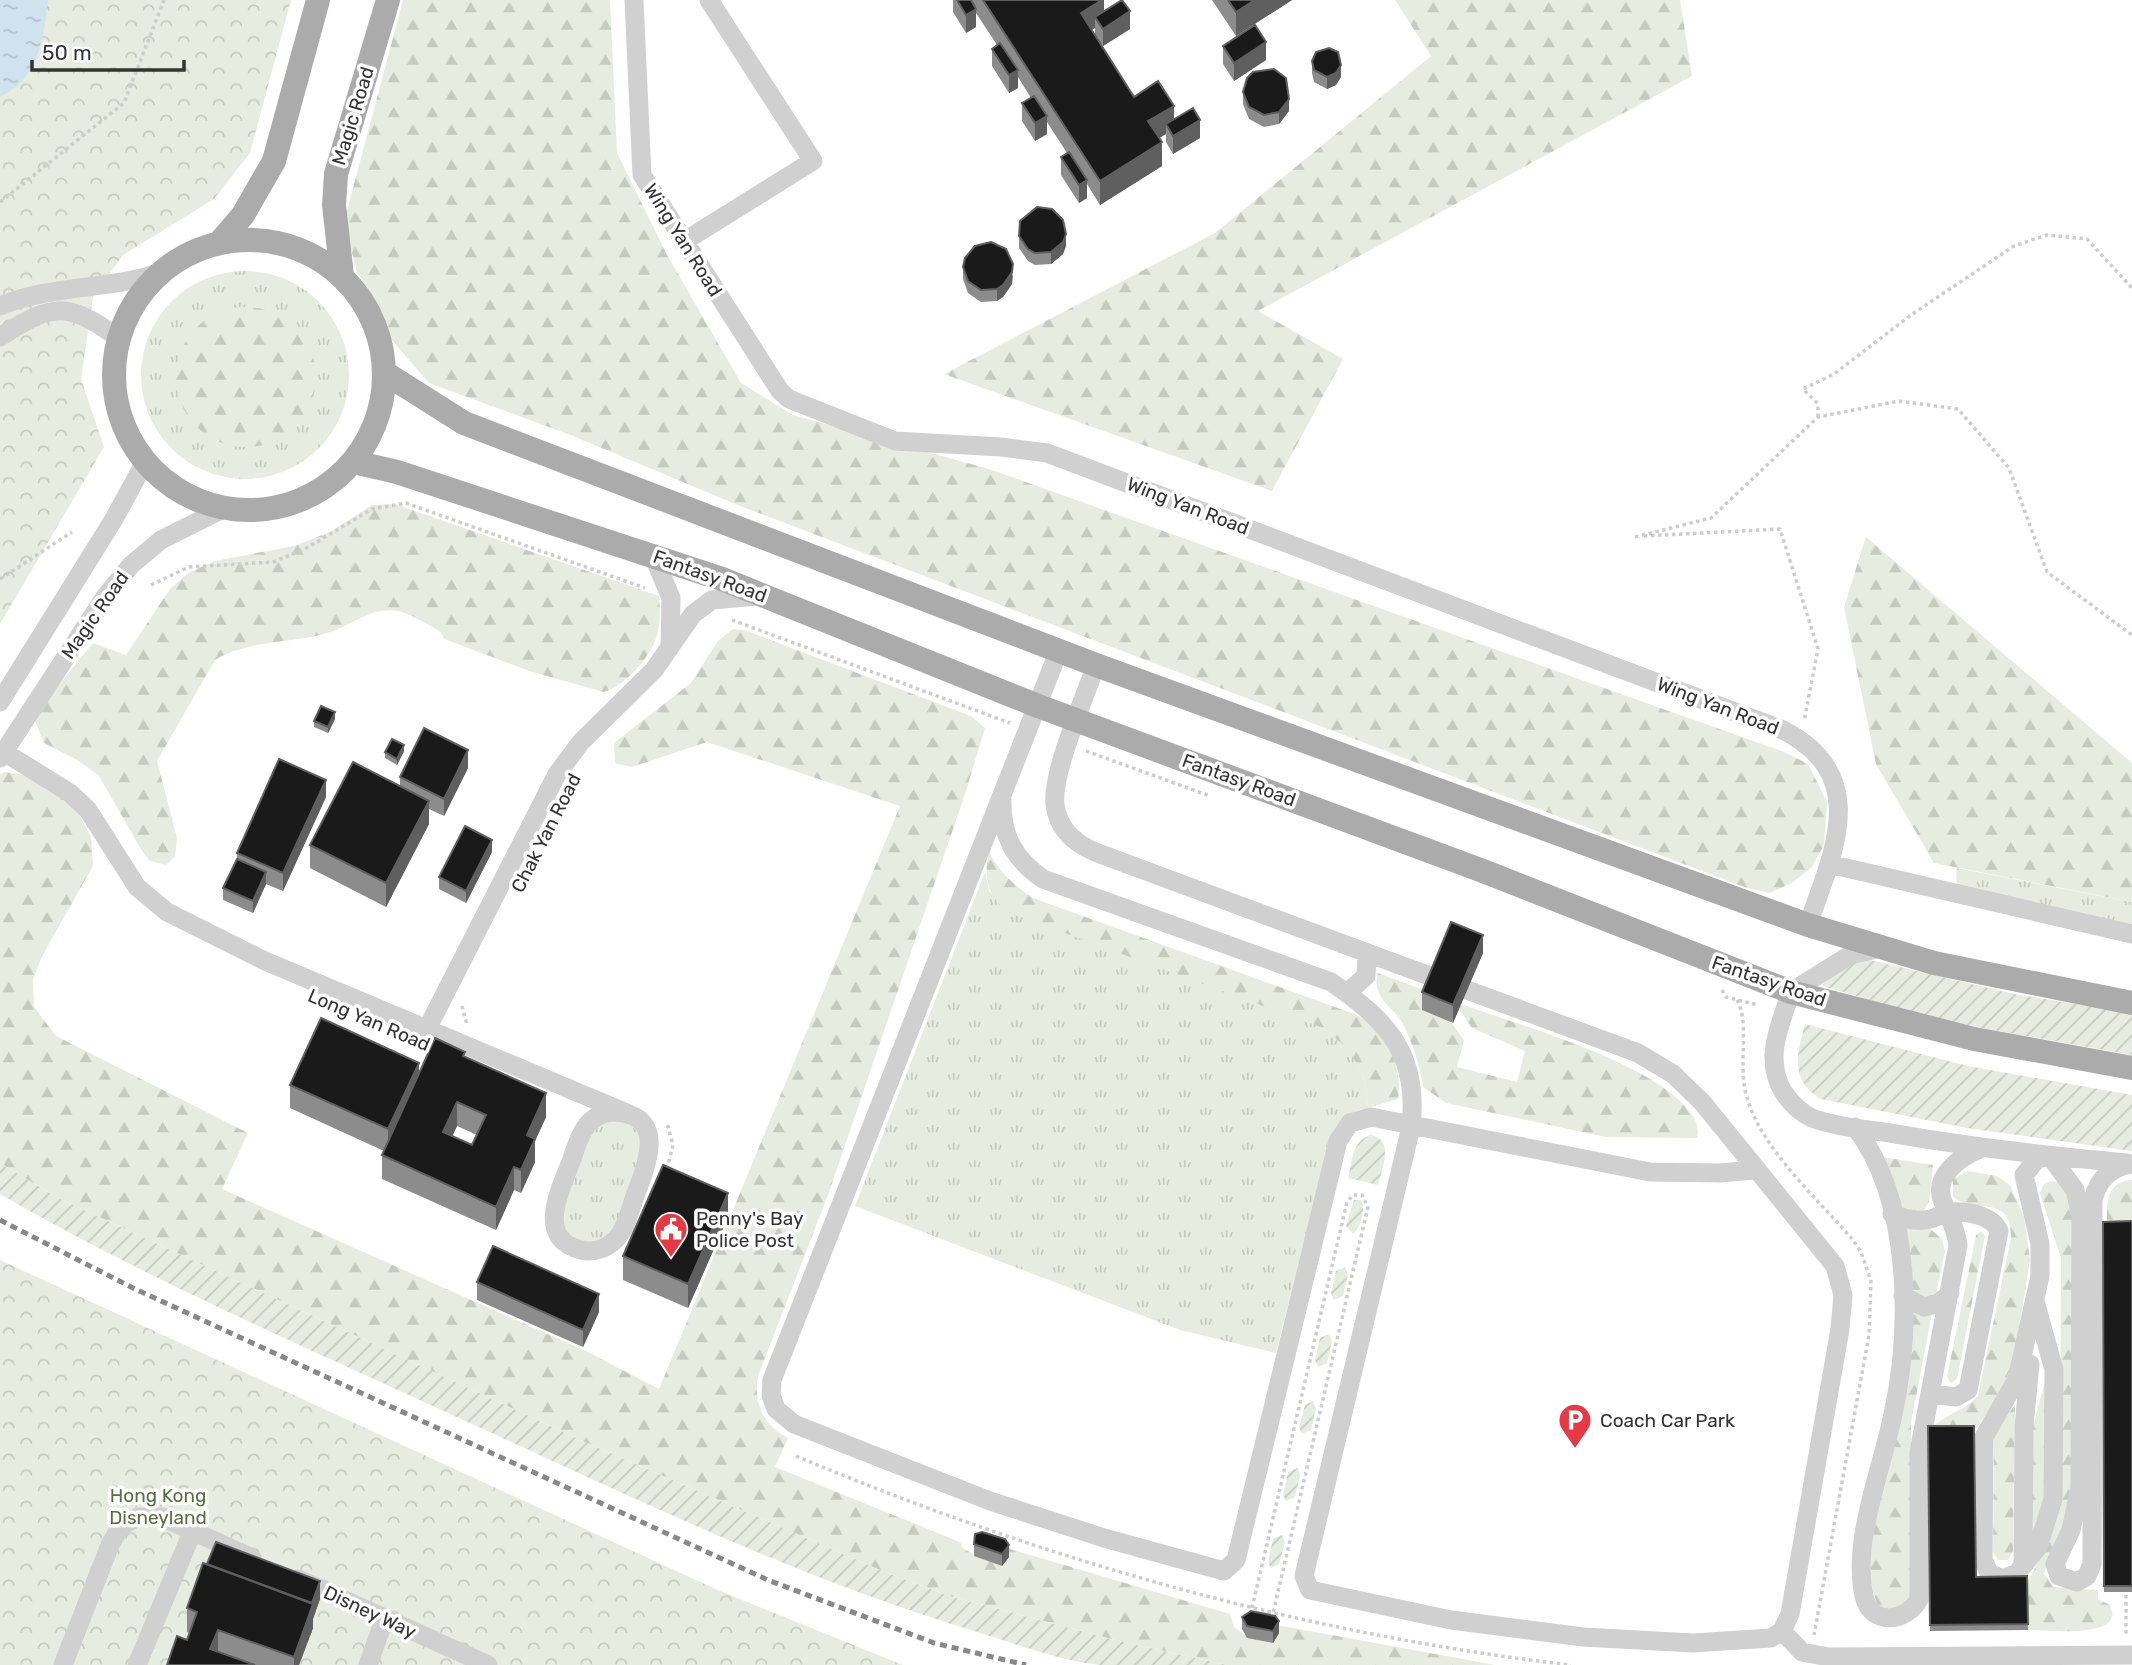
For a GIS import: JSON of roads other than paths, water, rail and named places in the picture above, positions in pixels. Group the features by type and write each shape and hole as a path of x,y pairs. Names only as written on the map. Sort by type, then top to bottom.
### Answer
{"main road":[{"path":"219,243 243,215 274,161 318,0"},
{"name":"Magic Road","path":"342,276 334,205 336,174 388,0"},
{"path":"246,239 272,241 303,250 342,276 356,292 374,322 382,347 385,373 383,398 369,438 354,462 318,491 289,504 257,510 225,508 195,499 168,484 145,462 124,430 114,393 113,365 118,338 137,297 159,273 180,258 219,243 246,239"},
{"path":"385,373 464,423 1096,665 1808,925 1882,948 1998,978 2131,1003"},
{"name":"Fantasy Road","path":"354,462 397,472 653,555 1038,706 1483,871 1791,992 1974,1039 2132,1068"}],"street":[{"name":"Wing Yan Road","path":"634,0 640,163 648,186 780,391 802,406 895,441 1047,453 1801,739 1824,760 1835,782 1839,807 1838,833 1808,925"},
{"path":"683,242 813,161 709,0"},
{"path":"0,306 67,288 104,287 159,273"},
{"path":"0,337 38,314 58,310 76,311 118,338"},
{"name":"Magic Road","path":"0,702 114,519 145,462"},
{"name":"Magic Road","path":"2,755 105,597 131,565 161,540 225,508"},
{"path":"653,555 671,598 670,645"},
{"name":"Chak Yan Road","path":"427,1029 557,774 581,742 654,670 694,614 712,600 762,596"},
{"path":"1059,650 772,1380 771,1395 781,1416 858,1451 990,1501 1219,1572 1230,1569 1236,1560 1338,1141 1350,1123 1371,1117 1650,1172 1720,1173 1754,1170"},
{"path":"1096,665 1055,790 1055,803 1062,826 1076,842 1095,852 1435,978"},
{"name":"Long Yan Road","path":"2,755 70,793 88,810 137,887 167,912 265,961 571,1092 629,1114"},
{"path":"1002,799 1006,837 1027,868 1043,879 1331,982 1383,1021 1406,1060 1413,1093 1411,1127 1304,1576 1306,1586 1314,1593 1385,1608 1583,1637 1693,1643 1765,1639 1782,1631 1790,1614 1840,1329 1843,1295 1839,1276 1829,1257 1754,1170 1695,1095 1656,1062 1467,990"},
{"path":"1829,864 2132,934"},
{"path":"1882,948 1850,955 1791,992 1774,1046 1779,1083 1792,1104 1812,1118 1855,1126 1982,1148 2132,1164"},
{"path":"1347,993 1366,976 1367,953"},
{"path":"571,1092 583,1116 580,1137"},
{"path":"610,1112 629,1114 645,1127 649,1136 650,1157 622,1231 610,1244 595,1251 573,1248 564,1241 553,1223 554,1205 580,1137 588,1124 601,1114 610,1112"},
{"path":"1855,1126 1877,1163 1892,1214 1903,1296 1898,1388 1870,1506 1863,1562 1864,1599 1875,1614 1883,1617 1900,1617 1908,1613 1919,1599 1919,1452 1958,1245 1949,1212 1941,1195 1948,1171 1963,1157 1982,1148"},
{"path":"2050,1156 2075,1190 2081,1217 2080,1487 2071,1530 2055,1564 2059,1576 2070,1582 2087,1576 2092,1564 2094,1200 2100,1181 2107,1174 2132,1164"},
{"path":"2035,1301 2054,1370 2054,1486 2043,1536 2023,1566 2011,1577 2003,1579 1995,1577 1984,1566 1983,1446 1986,1429 2017,1379 2040,1276 2040,1244 2024,1175 2037,1159 2050,1156"},
{"path":"1892,1214 1915,1221 1938,1218 1949,1212 1991,1219 1996,1225 1999,1237 1968,1390 1956,1397 1930,1394"},
{"path":"1903,1296 1916,1306 1932,1307 1950,1293"},
{"path":"2023,1566 2024,1426 2035,1301"},
{"name":"Disney Way","path":"63,1665 110,1545 121,1526 138,1517 162,1517 488,1665"},
{"path":"137,1665 193,1531"},
{"path":"368,1665 384,1620"},
{"path":"1782,1631 1802,1652 1829,1657 2129,1656"}],"water":[{"path":"0,0 48,0 37,57 23,80 0,97"}],"railway":[{"path":"0,1220 135,1289 768,1580 934,1643 1026,1665"}],"place":[{"name":"Penny's Bay Police Post","path":"671,1259"},
{"name":"Coach Car Park","path":"1575,1450"}],"park label":[{"name":"Hong Kong Disneyland","path":"158,1506"}]}
